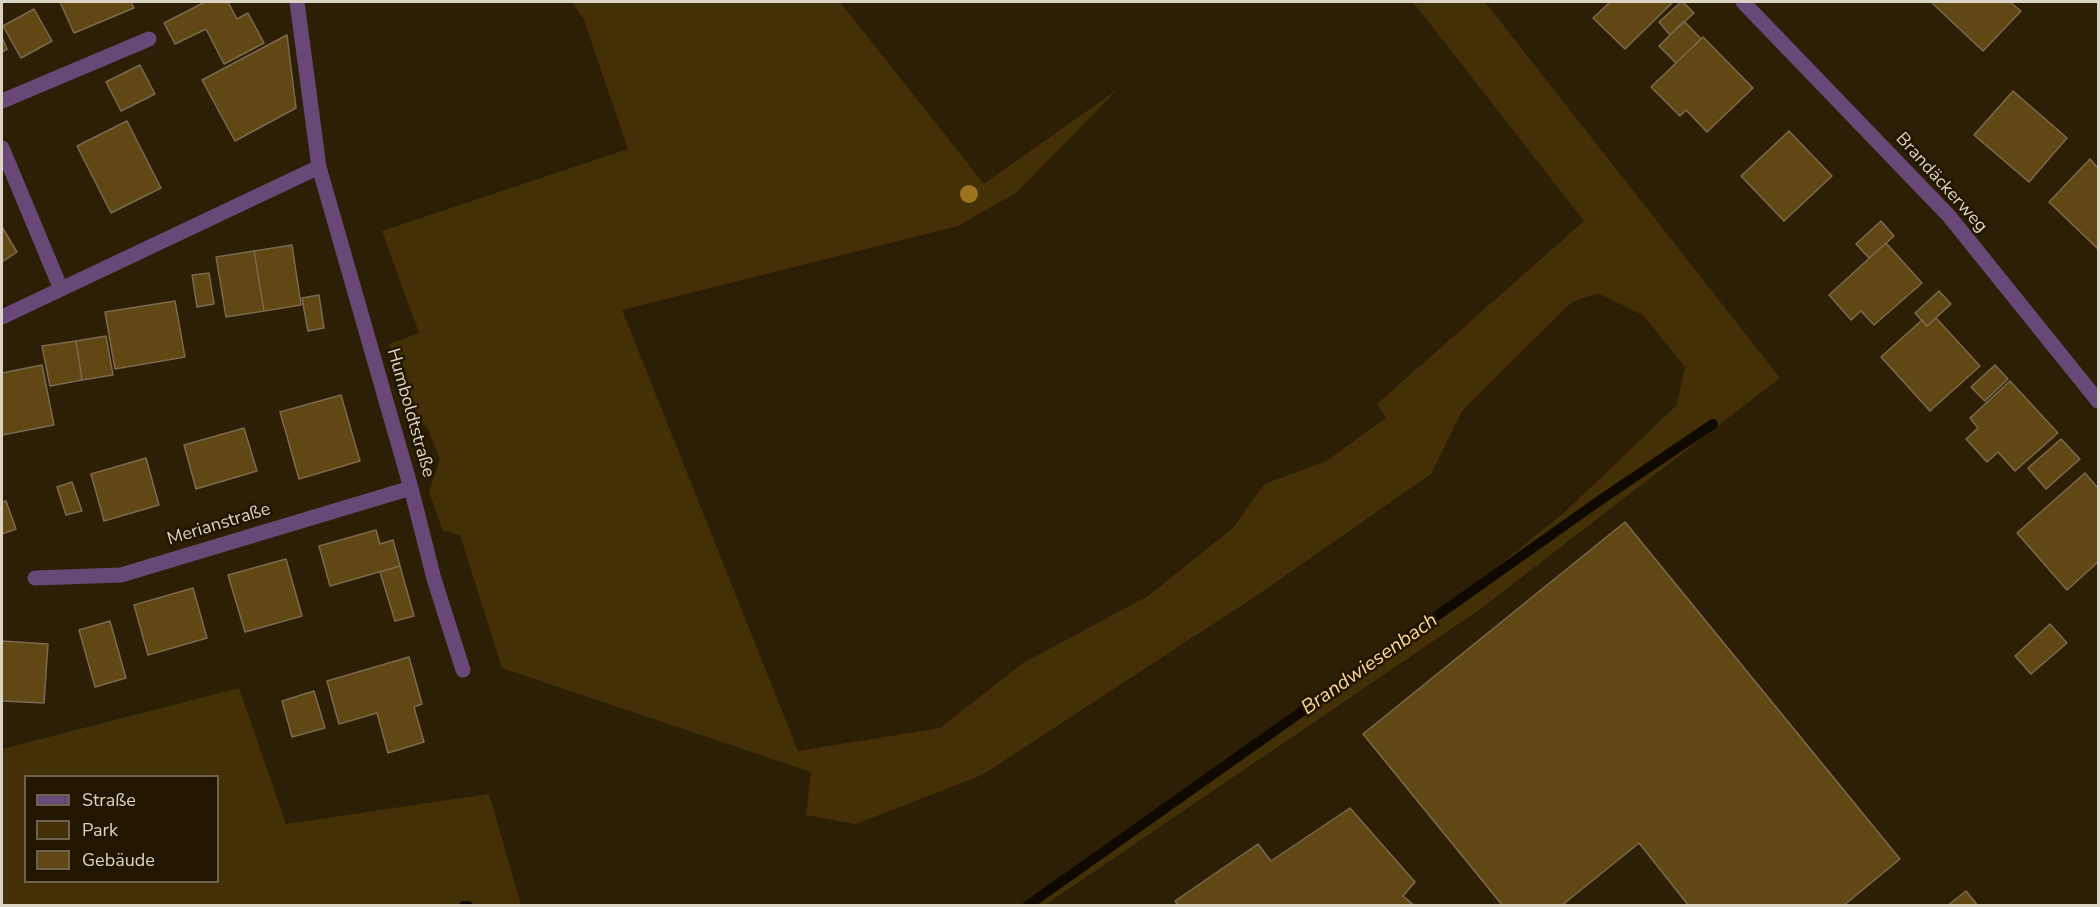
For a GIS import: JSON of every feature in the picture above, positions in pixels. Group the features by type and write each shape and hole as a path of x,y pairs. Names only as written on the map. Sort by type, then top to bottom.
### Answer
{"street":[{"name":"Humboldtstraße","path":"297,2 319,167 411,488 434,579 463,669"},
{"name":"Brandäckerweg","path":"1743,2 1949,216 2098,401"},
{"path":"2,101 149,39"},
{"path":"2,148 61,289"},
{"path":"2,317 319,167"},
{"name":"Merianstraße","path":"35,578 121,575 411,488"}],"green space":[{"path":"572,2 840,2 984,184 1118,89 1017,192 958,226 622,310 798,751 940,728 1023,663 1148,596 1233,528 1264,484 1325,462 1386,418 1377,404 1584,221 1413,2 1485,2 1780,378 1479,610 1045,905 1028,905 1094,864 1378,664 1566,511 1677,405 1685,367 1643,315 1598,293 1572,302 1462,411 1431,474 1256,596 982,775 856,824 806,815 811,772 502,668 460,535 443,531 429,492 440,459 427,427 409,415 389,344 419,333 382,231 628,149 584,20"},
{"path":"239,688 286,824 489,794 521,905 2,905 2,749"}],"building":[{"path":"60,2 131,2 134,8 74,33"},
{"path":"205,2 228,2 237,19 248,13 264,43 224,64 206,29 175,44 164,23"},
{"path":"1610,2 1673,2 1625,49 1593,18"},
{"path":"1681,2 1694,13 1670,35 1659,22"},
{"path":"1931,2 2010,2 2021,11 1983,51"},
{"path":"34,9 52,41 21,58 3,26"},
{"path":"1684,21 1701,39 1676,63 1659,46"},
{"path":"287,35 296,108 235,141 202,80"},
{"path":"2,37 7,49 2,52"},
{"path":"1703,37 1753,88 1707,132 1686,110 1680,116 1651,87"},
{"path":"140,65 155,94 121,111 106,82"},
{"path":"2013,91 2067,138 2029,182 1974,135"},
{"path":"127,121 161,188 111,213 77,146"},
{"path":"1789,131 1832,176 1784,221 1741,176"},
{"path":"2090,159 2098,168 2098,249 2049,202"},
{"path":"1881,221 1894,236 1869,258 1856,244"},
{"path":"2,227 17,252 2,262"},
{"path":"1886,243 1922,283 1874,325 1861,311 1851,320 1829,295"},
{"path":"292,245 301,305 264,311 254,251"},
{"path":"254,251 264,311 226,317 216,257"},
{"path":"209,273 214,304 197,307 192,275"},
{"path":"1939,291 1951,304 1927,326 1915,313"},
{"path":"319,295 324,328 308,331 302,298"},
{"path":"175,301 185,357 115,369 105,312"},
{"path":"1936,318 1980,366 1930,411 1881,357 1922,320 1927,326"},
{"path":"106,336 113,375 82,380 76,341"},
{"path":"76,341 82,380 50,386 42,346"},
{"path":"42,365 54,425 2,435 2,373"},
{"path":"1995,365 2008,379 1985,401 1971,387"},
{"path":"2010,381 2058,433 2015,471 1998,452 1987,462 1966,439 1978,428 1970,418"},
{"path":"341,395 360,461 299,479 280,412"},
{"path":"244,428 257,471 196,489 184,445"},
{"path":"2061,439 2080,459 2046,489 2028,468"},
{"path":"146,458 159,505 104,521 91,474"},
{"path":"2085,473 2098,488 2098,562 2067,590 2017,533"},
{"path":"72,482 82,511 66,515 57,487"},
{"path":"6,501 16,529 2,534 2,502"},
{"path":"1625,522 1900,859 1843,906 1689,906 1639,843 1561,906 1503,906 1363,734"},
{"path":"376,530 380,544 393,540 400,566 330,586 319,546"},
{"path":"286,559 302,616 245,632 228,575"},
{"path":"400,566 414,616 395,621 380,572"},
{"path":"193,588 207,638 148,655 134,605"},
{"path":"110,621 126,678 95,687 79,630"},
{"path":"2050,624 2067,643 2031,674 2015,656"},
{"path":"2,641 48,644 44,703 2,701"},
{"path":"409,657 422,704 414,707 424,742 388,753 377,713 339,724 327,681"},
{"path":"314,691 325,728 292,737 282,701"},
{"path":"1350,808 1415,882 1403,896 1415,906 1179,906 1175,901 1258,844 1271,861"},
{"path":"1966,891 1978,906 1947,906"}],"waterway":[{"name":"Brandwiesenbach","path":"1027,906 1599,501 1713,424"}]}
